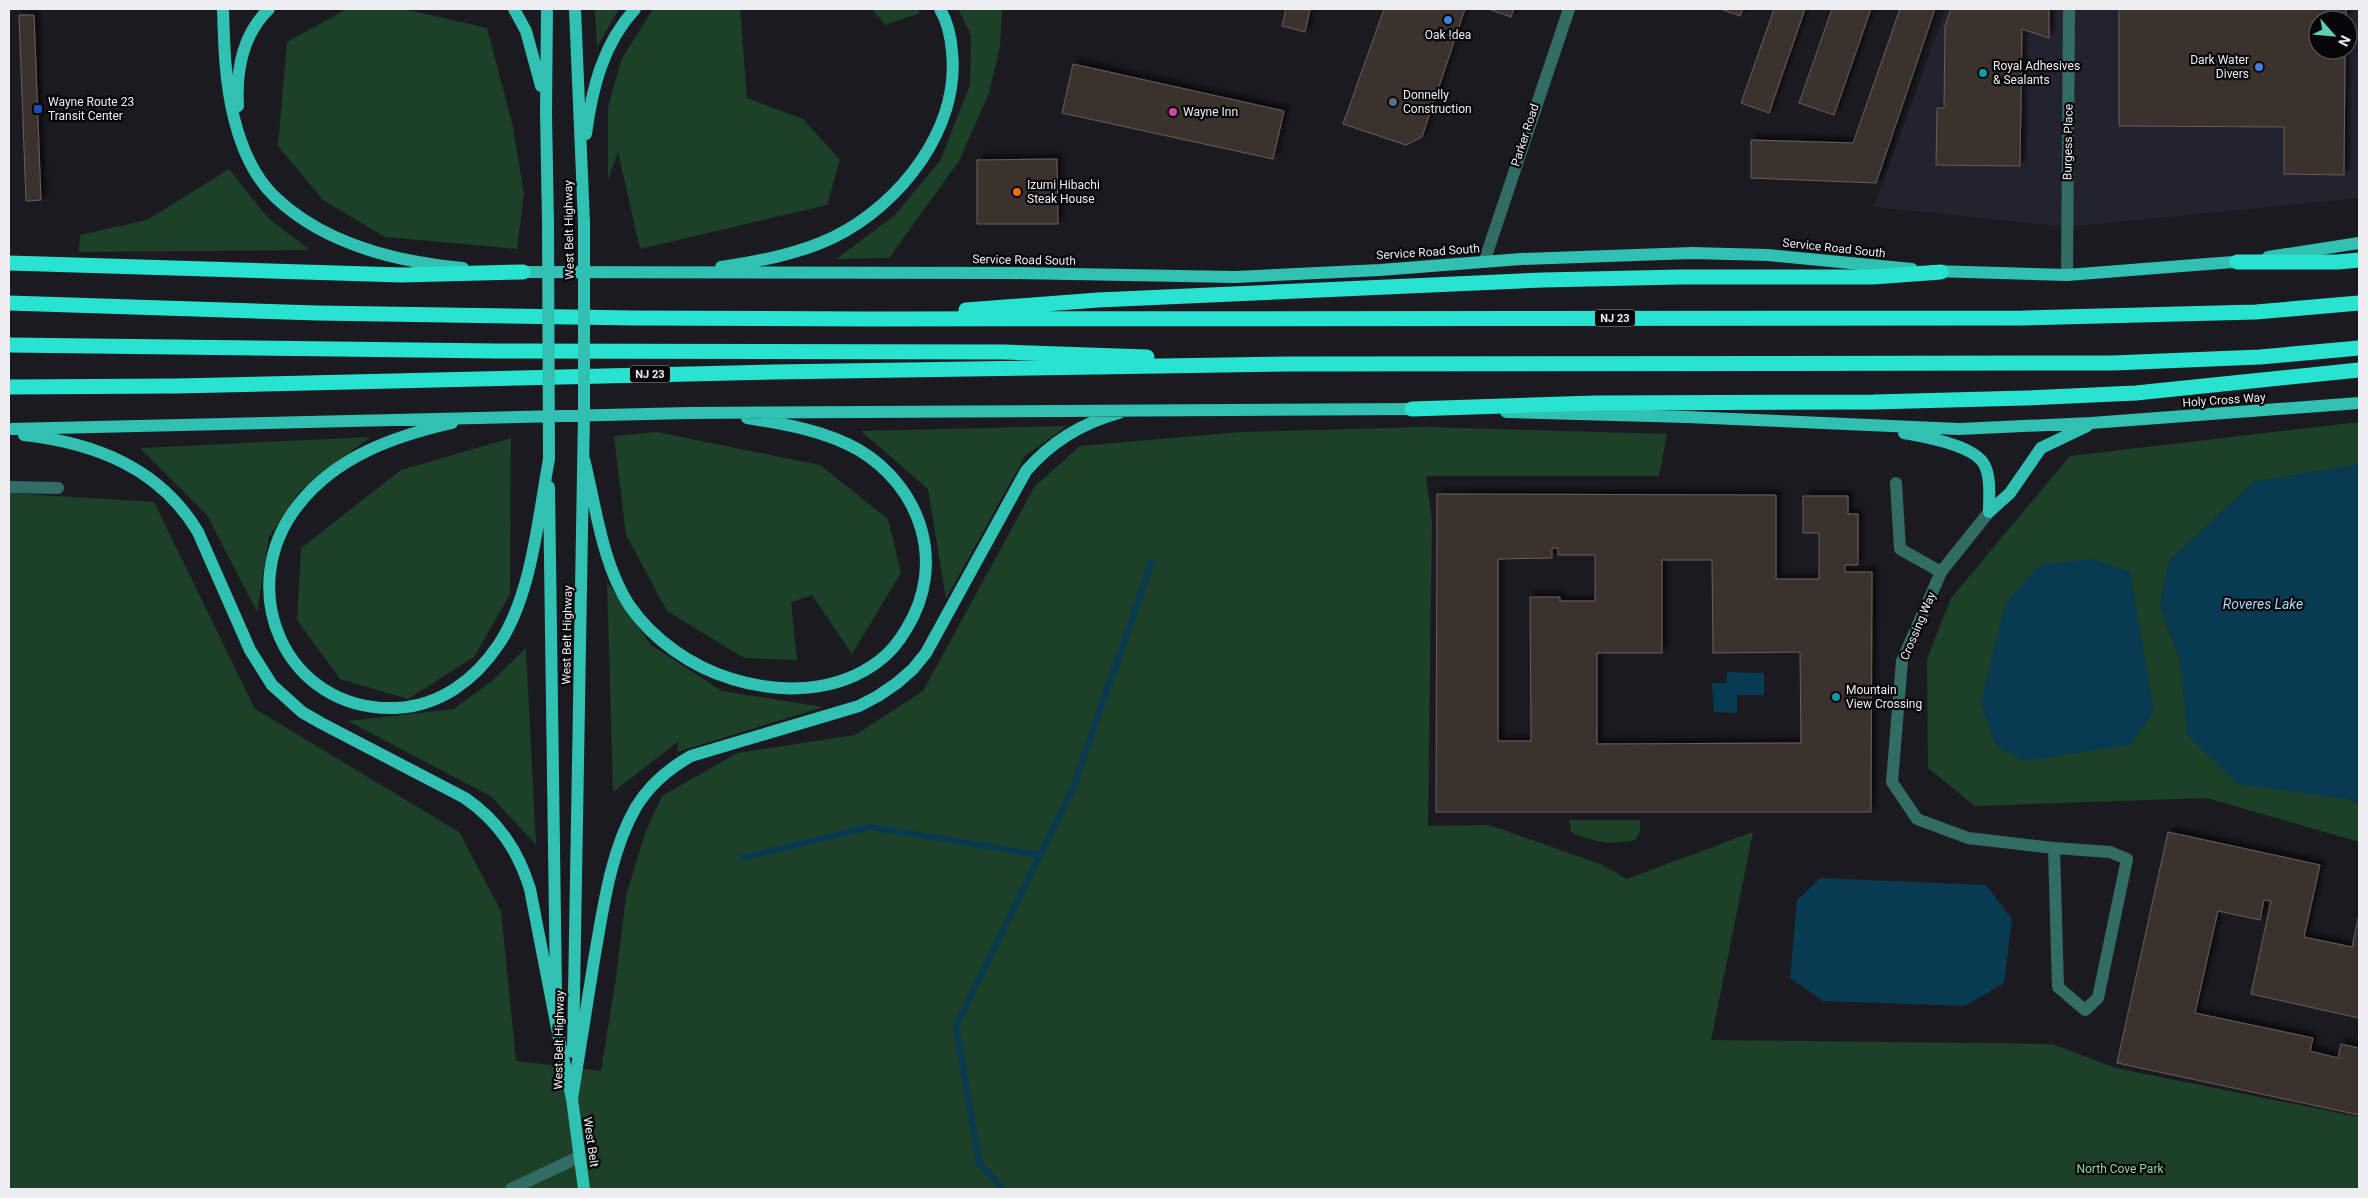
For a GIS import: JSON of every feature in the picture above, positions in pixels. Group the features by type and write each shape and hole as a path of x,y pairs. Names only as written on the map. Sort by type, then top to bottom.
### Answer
{"highway":[{"path":"2237,262 2359,260"},
{"path":"9,263 402,275 523,272"},
{"path":"870,319 1009,306 1126,299 1613,278 1873,277 1941,272"},
{"name":"NJ 23","path":"9,303 347,313 635,318 870,319 2023,318 2247,312 2359,303"},
{"path":"9,345 449,350 1004,352 1291,364"},
{"name":"NJ 23","path":"9,387 176,386 774,372 1291,364 2113,363 2260,357 2359,348"},
{"path":"1412,409 1595,403 1864,402 2026,398 2136,393 2359,370"}],"main road":[{"path":"223,9 229,91 234,118 244,148 257,174 274,196 292,212 338,238 388,255 416,262 448,267 523,272 667,273 748,263 806,249 836,236 886,200 909,176 927,150 942,124 951,97 954,70 951,42 940,9"},
{"path":"244,148 238,90 240,64 247,40 259,18 269,9"},
{"path":"514,9 526,31 533,52 546,113"},
{"name":"West Belt Highway","path":"547,9 549,459 556,996 564,1064 572,1099"},
{"name":"West Belt Highway","path":"572,1099 584,459 584,223 575,9"},
{"path":"582,171 592,93 601,63 613,39 635,9"},
{"name":"Service Road South","path":"667,273 915,273 1235,277 1380,270 1484,262 1692,253 1768,254 1941,272 2067,275 2237,262 2359,243"},
{"name":"Holy Cross Way","path":"1869,426 1958,429 2091,424 2359,403"},
{"path":"572,1099 600,924 612,871 624,834 636,807 652,786 671,767 691,756 852,708 878,696 897,683 913,670 937,635 1026,471 1043,452 1064,436 1107,416 1130,409"},
{"path":"9,429 509,416 1130,409 1412,409 1593,416 1687,416 1869,426 1937,440 1972,453 1985,464 1988,478 1989,512"},
{"path":"584,459 607,553 616,581 630,605 646,625 681,655 722,676 738,681 788,689 829,685 847,679 880,661 912,620 920,602 925,581 924,536 917,514 907,494 894,478 877,463 859,450 837,440 789,425 736,417 690,413"},
{"path":"509,416 459,421 408,434 381,444 337,467 316,485 299,504 285,524 276,545 269,569 268,594 271,616 278,635 298,667 322,688 336,696 367,706 387,708 407,708 427,703 447,695 466,681 490,657 512,618 529,562 549,459"},
{"path":"1989,512 2010,493 2041,448 2091,424"},
{"path":"9,433 68,442 93,450 136,468 155,482 172,496 188,514 198,532 250,650 272,686 302,712 465,798 482,810 498,826 523,866 530,888 564,1064"},
{"name":"West Belt","path":"572,1099 584,1189"}],"street":[{"name":"Parker Road","path":"1484,262 1569,9"},
{"name":"Burgess Place","path":"2067,275 2069,9"},
{"path":"1896,483 1900,549 1941,572"},
{"path":"9,487 58,488"},
{"name":"Crossing Way","path":"1989,512 1941,572 1902,661 1892,782 1917,819 1968,838 2054,848 2110,852 2127,859 2098,998 2085,1010 2058,987 2054,848"},
{"path":"513,1188 579,1158"}],"shaded area":[{"path":"1946,9 2359,9 2359,198 2067,227 1874,207"}],"green space":[{"path":"347,9 404,9 487,28 513,127 524,194 517,249 385,237 323,200 278,146 287,42"},
{"path":"595,9 619,9 597,47"},
{"path":"653,9 740,9 747,98 803,119 840,160 827,205 640,249 618,152 608,180 608,107 622,58"},
{"path":"872,9 917,9 920,13 885,25"},
{"path":"958,9 1002,9 1000,47 989,93 959,161 889,258 836,259 894,216 940,161 970,85 971,35"},
{"path":"229,169 268,218 310,250 79,252 80,235 147,220"},
{"path":"2359,422 2359,464 2254,482 2169,561 2160,606 2180,659 2189,736 2359,803 2359,842 2207,798 1975,806 1928,768 1927,659 1951,598 2070,456"},
{"path":"1067,426 1025,456 946,599 928,489 861,431"},
{"name":"North Cove Park","path":"1426,427 1667,434 1659,476 1426,476 1432,522 1428,826 1489,825 1600,864 1627,879 1753,832 1711,1040 2052,1044 2116,1068 2359,1117 2359,1189 9,1189 9,493 154,502 255,709 459,832 501,911 516,1061 601,1071 616,978 626,896 645,833 662,796 737,753 855,735 923,691 1035,486 1080,446 1240,432"},
{"path":"657,432 820,465 888,519 901,573 852,654 812,595 791,602 797,660 744,658 667,611 626,535 614,436"},
{"path":"370,437 299,492 269,537 257,612 207,515 140,448"},
{"path":"511,438 510,594 474,657 408,699 340,679 297,620 301,548 401,470"},
{"path":"607,582 651,645 722,691 823,707 677,752 679,741 613,792"},
{"path":"526,648 536,845 492,797 348,721 454,709 493,680"},
{"path":"1569,820 1640,820 1640,832 1635,840 1604,842 1574,834 1571,831"}],"water":[{"name":"Roveres Lake","path":"2359,464 2359,803 2353,800 2238,784 2188,736 2180,659 2160,606 2169,561 2254,482"},
{"path":"2091,559 2130,572 2154,712 2130,745 2024,761 1996,745 1981,703 2006,602 2040,565"},
{"path":"1727,672 1764,673 1764,695 1737,695 1737,713 1714,712 1712,683 1726,683"},
{"path":"1820,878 1986,885 2012,919 2004,983 1965,1006 1823,1001 1790,978 1797,900"}],"building":[{"path":"1286,9 1310,10 1305,32 1282,26"},
{"path":"1384,9 1465,9 1422,137 1406,145 1343,124"},
{"path":"1488,9 1514,9 1511,17"},
{"path":"1720,9 1743,9 1740,16"},
{"path":"1774,9 1805,9 1769,113 1741,103"},
{"path":"1832,9 1871,9 1834,115 1799,103"},
{"path":"1900,9 1935,9 1876,183 1751,178 1751,140 1853,143"},
{"name":"Royal Adhesives & Sealants","path":"1951,9 2049,9 2049,38 2022,29 2020,166 1936,165 1937,108 1944,108 1945,26"},
{"path":"2119,9 2346,9 2308,10 2308,60 2345,60 2344,175 2284,174 2284,127 2119,126"},
{"path":"19,15 34,15 41,200 26,201"},
{"name":"Wayne Inn","path":"1073,64 1284,111 1273,159 1062,113"},
{"name":"Izumi Hibachi Steak House","path":"1057,159 1058,224 977,224 977,160"},
{"name":"Mountain View Crossing","path":"1437,494 1776,495 1776,579 1819,579 1819,533 1803,533 1803,496 1848,496 1848,514 1858,514 1858,565 1845,565 1845,572 1872,572 1871,812 1436,812","holes":["1552,548 1558,548 1558,555 1595,555 1595,601 1560,601 1560,597 1530,597 1531,741 1498,741 1498,559 1552,558","1662,560 1712,560 1713,653 1800,652 1801,743 1597,744 1597,653 1662,653"]},
{"path":"2168,832 2320,865 2304,937 2352,947 2359,914 2359,1018 2251,994 2271,901 2264,900 2260,920 2218,911 2195,1013 2313,1038 2310,1051 2338,1058 2341,1044 2359,1048 2359,1115 2117,1063"}],"waterway":[{"path":"1003,1189 979,1163 956,1026 1073,788 1152,561"},
{"path":"742,858 870,827 1040,855"}],"place":[{"name":"Oak !dea","path":"1448,20"},
{"name":"Dark Water Divers","path":"2259,67"},
{"name":"Royal Adhesives & Sealants","path":"1983,73"},
{"name":"Donnelly Construction","path":"1393,102"},
{"name":"Wayne Route 23 Transit Center","path":"38,109"},
{"name":"Wayne Inn","path":"1173,112"},
{"name":"Izumi Hibachi Steak House","path":"1017,192"},
{"name":"Mountain View Crossing","path":"1836,697"}]}
